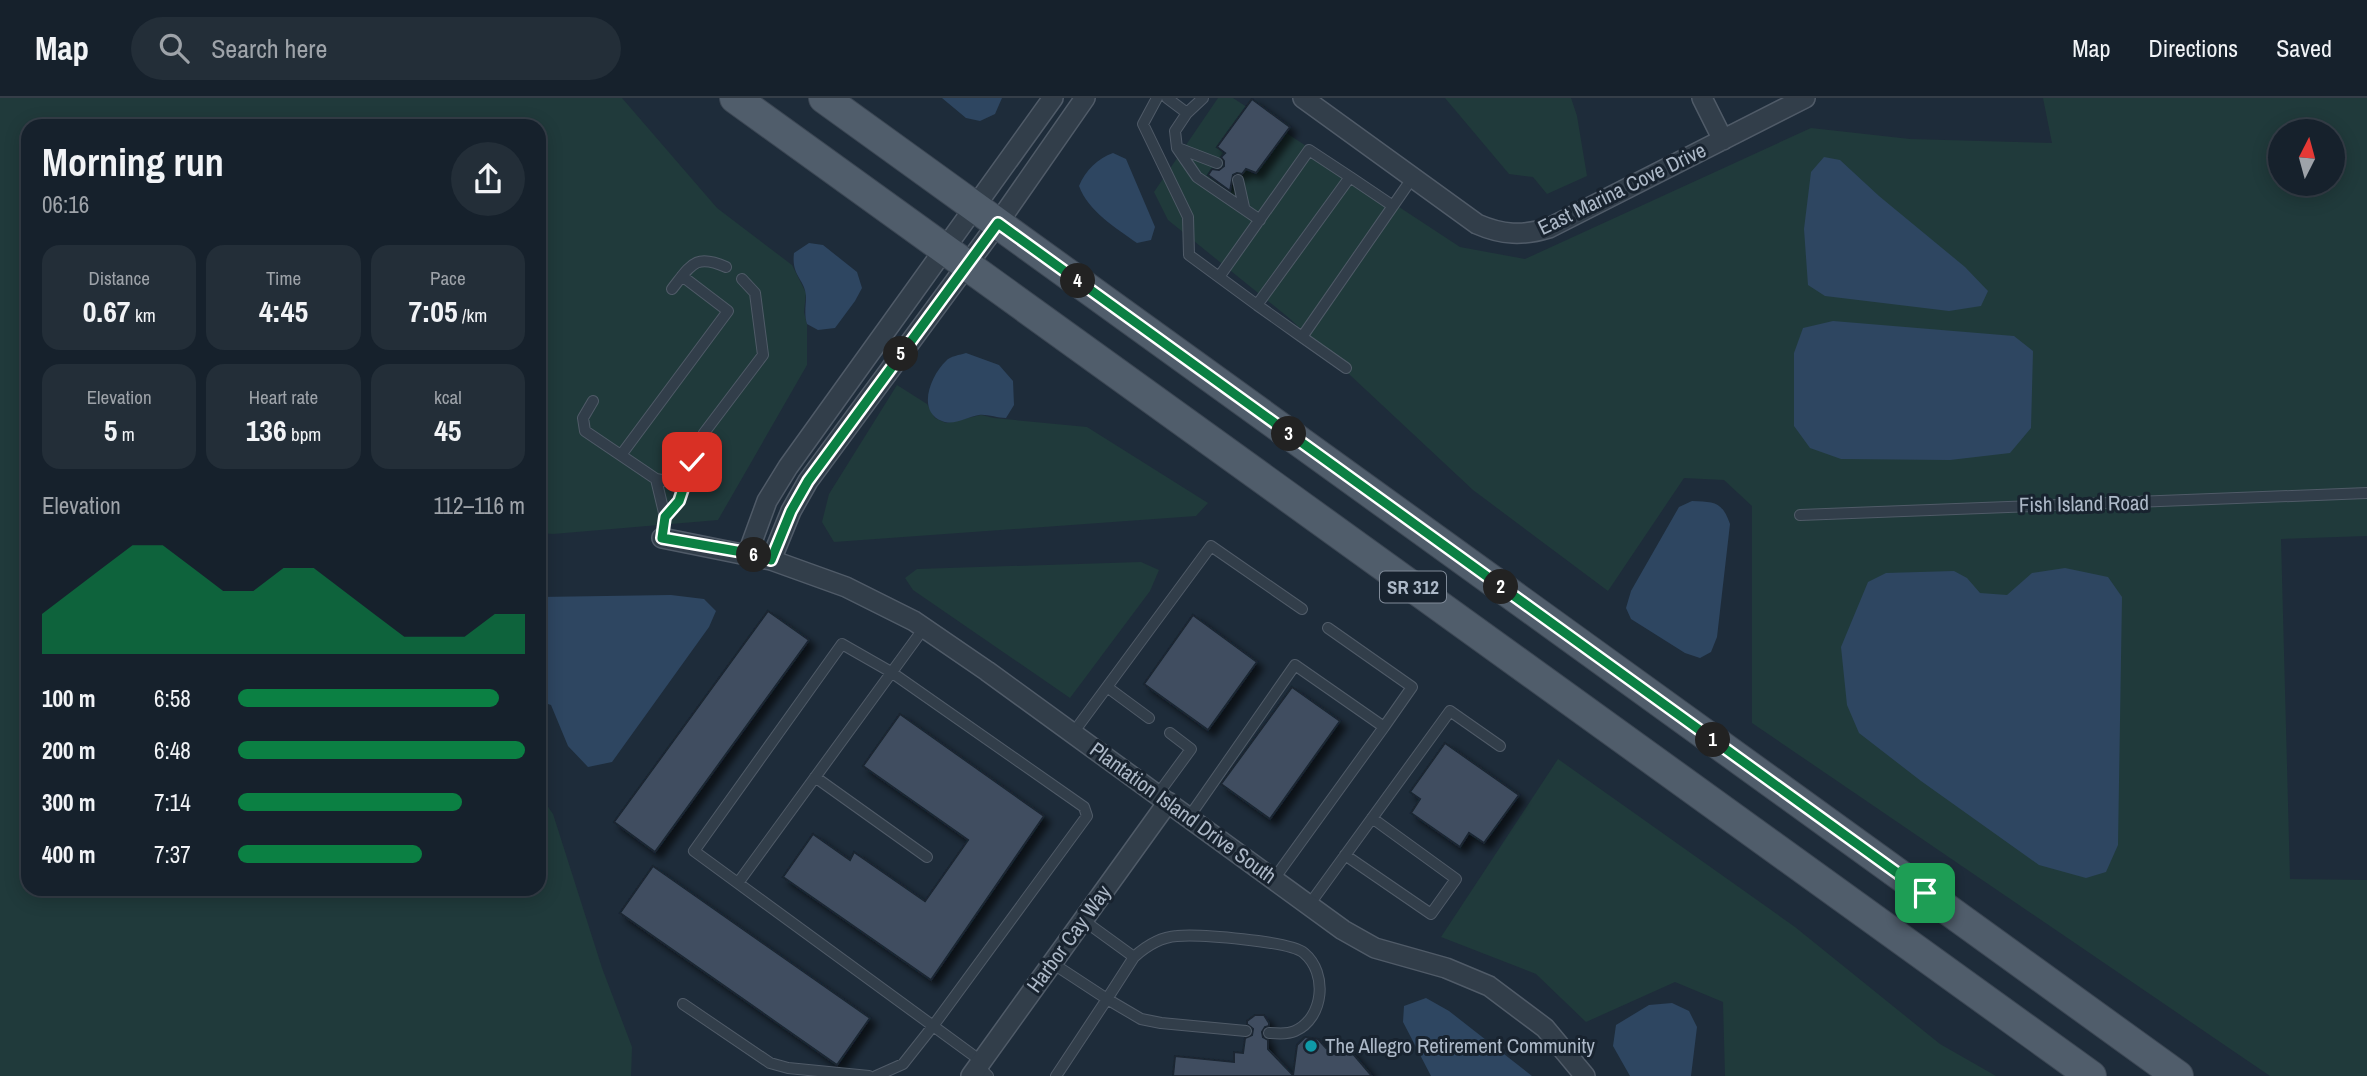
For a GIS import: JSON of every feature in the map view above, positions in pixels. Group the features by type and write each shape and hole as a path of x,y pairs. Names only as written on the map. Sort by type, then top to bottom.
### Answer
{"main road":[{"name":"SR 312","path":"735,98 2091,1076"},
{"name":"SR 312","path":"824,98 2178,1076"}],"street":[{"path":"748,553 767,501 788,467 956,257 986,215 1052,98"},
{"path":"771,560 791,511 808,481 956,257 986,215 1085,98"},
{"name":"East Marina Cove Drive","path":"1303,98 1477,224 1512,235 1531,234 1549,228 1805,98"},
{"path":"1702,98 1724,140"},
{"name":"Plantation Island Drive South","path":"662,538 748,553 771,560 846,587 923,628 1073,733 1343,930 1375,948 1446,968 1489,986 1545,1028 1584,1076"},
{"name":"Harbor Cay Way","path":"979,1070 1163,798"}],"lane":[{"path":"1157,98 1143,124 1188,217 1189,256 1346,368"},
{"path":"1167,98 1186,113"},
{"path":"1203,98 1186,113 1175,131 1177,148 1197,177 1260,220"},
{"path":"1177,148 1217,163"},
{"path":"1219,277 1309,150 1393,206"},
{"path":"1257,305 1350,177"},
{"path":"1302,337 1413,177"},
{"path":"1238,180 1244,207"},
{"path":"672,289 691,265 701,260 711,260 726,267"},
{"path":"621,455 728,311 682,276"},
{"path":"665,517 679,501 704,433 763,355 755,293 742,279"},
{"path":"593,401 583,418 586,431 656,480 685,484"},
{"path":"656,480 665,517 662,538"},
{"name":"Fish Island Road","path":"1800,515 2367,493"},
{"path":"1073,733 1211,546 1302,609"},
{"path":"738,883 923,628"},
{"path":"1274,879 1412,687 1328,628"},
{"path":"876,1076 902,1064 933,1026 1087,816 1084,807 891,672 842,644 694,851 933,1026 979,1070"},
{"path":"1189,817 1295,665 1384,727"},
{"path":"1107,687 1149,718"},
{"path":"1309,905 1450,711 1500,746"},
{"path":"1163,798 1191,748 1170,733"},
{"path":"815,777 927,857"},
{"path":"1345,855 1431,914 1456,879 1372,818"},
{"path":"1083,920 1134,957"},
{"path":"1056,1076 1134,957 1143,949 1175,936 1272,943 1296,948 1305,954 1314,965 1320,987 1318,1003 1307,1024 1285,1034 1269,1033"},
{"path":"1052,963 1141,1018 1161,1023 1246,1031"},
{"path":"683,1004 770,1063 788,1068 869,1076"}],"green space":[{"path":"0,98 622,98 717,208 792,265 806,293 804,312 807,324 807,365 718,520 553,534 546,534 546,119 21,119 21,896 546,896 546,804 553,814 602,968 632,1047 631,1076 0,1076"},
{"path":"1218,98 1233,98 1460,247 1525,259 1811,128 1910,139 2052,143 2043,98 2367,98 2367,536 2281,539 2290,879 2367,880 2367,1076 2270,1076 1752,723 1752,506 1724,480 1684,478 1608,591 1473,490 1289,318 1168,220 1154,192"},
{"path":"1445,98 1571,98 1577,116 1587,176 1547,194 1533,177 1509,174"},
{"path":"897,385 927,404 935,418 946,423 981,415 1087,427 1208,503 1196,516 834,542 822,522 829,494"},
{"path":"1141,562 1159,570 1150,591 1070,698 913,590 905,578 917,569"},
{"path":"1558,759 1795,927 1940,1044 1996,1076 1725,1076 1723,1002 1675,982 1586,1022 1536,974 1441,937"}],"water":[{"path":"942,98 1002,98 995,114 980,121 966,118"},
{"path":"1113,153 1126,159 1155,227 1151,240 1137,243 1112,225 1089,203 1079,186 1093,166"},
{"path":"1824,157 1840,160 1965,267 1988,291 1981,306 1949,311 1825,296 1808,285 1804,229 1811,172"},
{"path":"809,243 823,245 857,272 862,288 835,328 818,330 807,324 805,290 794,267 794,253"},
{"path":"1833,321 2014,336 2033,351 2031,428 2010,453 1950,460 1841,459 1810,448 1794,426 1794,353 1803,328"},
{"path":"966,353 999,365 1013,381 1014,405 1006,418 979,415 947,422 934,416 928,401 935,375 948,359"},
{"path":"1692,501 1716,504 1724,511 1730,524 1717,637 1711,652 1700,658 1685,653 1631,619 1626,608 1631,591 1679,507"},
{"path":"2065,568 2108,577 2122,597 2118,845 2106,872 2086,878 2039,865 1859,733 1847,705 1841,647 1868,582 1886,573 1954,571 1967,578 1980,593 2007,595 2032,573"},
{"path":"671,595 704,599 716,611 709,627 612,762 588,767 568,746 551,705 546,703 546,597"},
{"path":"1426,998 1449,1011 1532,1076 1431,1076 1403,1022 1404,1006"},
{"path":"1672,1003 1689,1011 1697,1027 1691,1076 1630,1076 1613,1046 1616,1025 1649,1005"}],"building":[{"path":"1252,99 1290,127 1256,173 1246,169 1242,174 1233,175 1230,191 1208,175 1212,169 1219,170 1224,166 1221,157 1225,153 1217,147"},
{"path":"768,611 809,640 655,852 614,822"},
{"path":"1193,615 1257,662 1208,730 1144,684"},
{"path":"1292,687 1340,721 1270,819 1221,784"},
{"path":"900,714 1044,816 931,980 783,877 813,834 850,860 854,852 925,901 968,840 863,766"},
{"path":"1445,743 1519,795 1484,843 1469,833 1460,847 1411,813 1420,799 1410,792"},
{"path":"653,866 870,1018 837,1065 620,913"},
{"name":"The Allegro Retirement Community","path":"1255,1015 1264,1015 1269,1023 1262,1032 1263,1037 1268,1040 1268,1049 1293,1075 1297,1045 1305,1037 1318,1039 1326,1048 1335,1041 1343,1042 1372,1076 1173,1076 1175,1056 1234,1062 1234,1052 1243,1053 1245,1038 1252,1035 1253,1029 1247,1021"}],"place":[{"name":"The Allegro Retirement Community","path":"1311,1046"}],"route":[{"path":"692,462 679,501 665,517 662,538 748,553 771,560 791,511 808,481 998,223 1925,893"}]}
